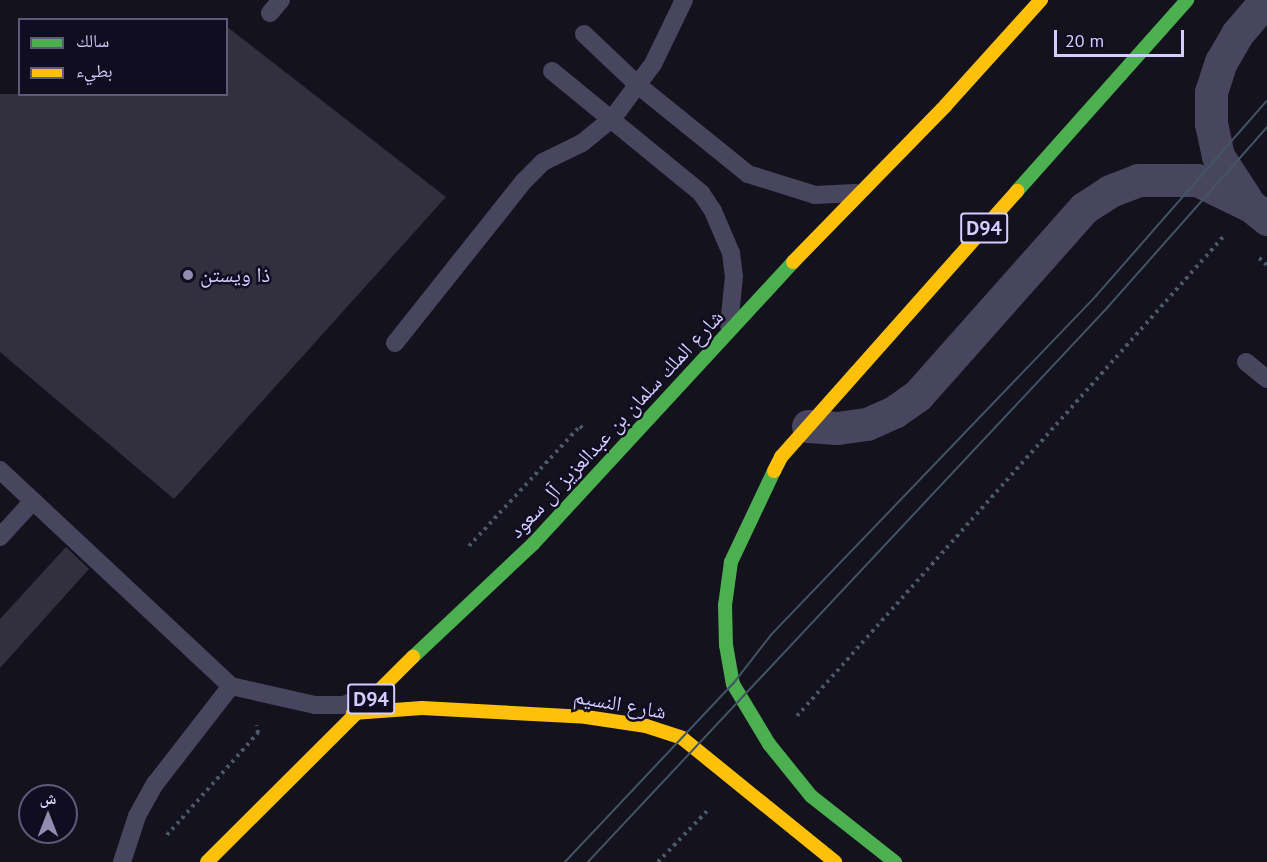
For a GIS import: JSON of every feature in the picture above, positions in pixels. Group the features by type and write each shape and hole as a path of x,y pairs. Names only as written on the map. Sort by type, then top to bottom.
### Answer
{"main road":[{"name":"شارع الملك سلمان بن عبدالعزيز آل سعود","path":"208,860 353,712 379,692 534,544 857,193 946,105 1041,0"},
{"name":"D94","path":"895,862 811,796 769,744 733,684 725,605 730,561 781,457 1187,0"},
{"name":"شارع النسيم","path":"353,712 422,708 586,717 646,726 682,738 835,862"}],"street":[{"path":"1259,213 1218,156 1211,124 1211,92 1221,62 1237,34 1266,0"},
{"path":"808,426 837,428 867,424 918,395 1084,208 1110,191 1138,180 1197,180 1259,213"}],"lane":[{"path":"395,343 524,181 543,162 582,143 612,119 639,86 684,0"},
{"path":"584,34 639,86 748,174 814,195 857,193"},
{"path":"552,71 701,193 713,211 730,253 734,276 727,336"},
{"path":"1246,362 1267,379"},
{"path":"0,470 231,686 256,694 315,705 344,705 379,692"},
{"path":"0,537 33,501"},
{"path":"123,858 154,784 231,686"}],"path":[{"path":"789,724 1259,213"},
{"path":"460,555 580,426 615,458"},
{"path":"123,858 147,858 258,733 256,694"}],"building":[{"name":"ذا ويستن","path":"228,28 446,197 174,499 0,352 0,94 18,94 18,96 228,96"},
{"path":"66,547 89,569 0,668 0,619"}],"tram line":[{"path":"565,862 733,684 771,635 1096,296 1267,101"},
{"path":"588,862 1108,307 1267,127"}],"traffic: fast":[{"path":"1017,191 1187,0"},
{"path":"413,657 533,544 793,262"},
{"path":"774,471 731,562 725,605 726,645 733,684 769,744 811,796 895,862"}],"traffic: slow":[{"path":"793,262 946,105 1041,0"},
{"path":"774,471 781,457 1017,191"},
{"path":"207,862 413,657"},
{"path":"353,713 422,708 586,717 646,726 682,738 835,862"}],"place":[{"name":"ذا ويستن","path":"188,275"}]}
